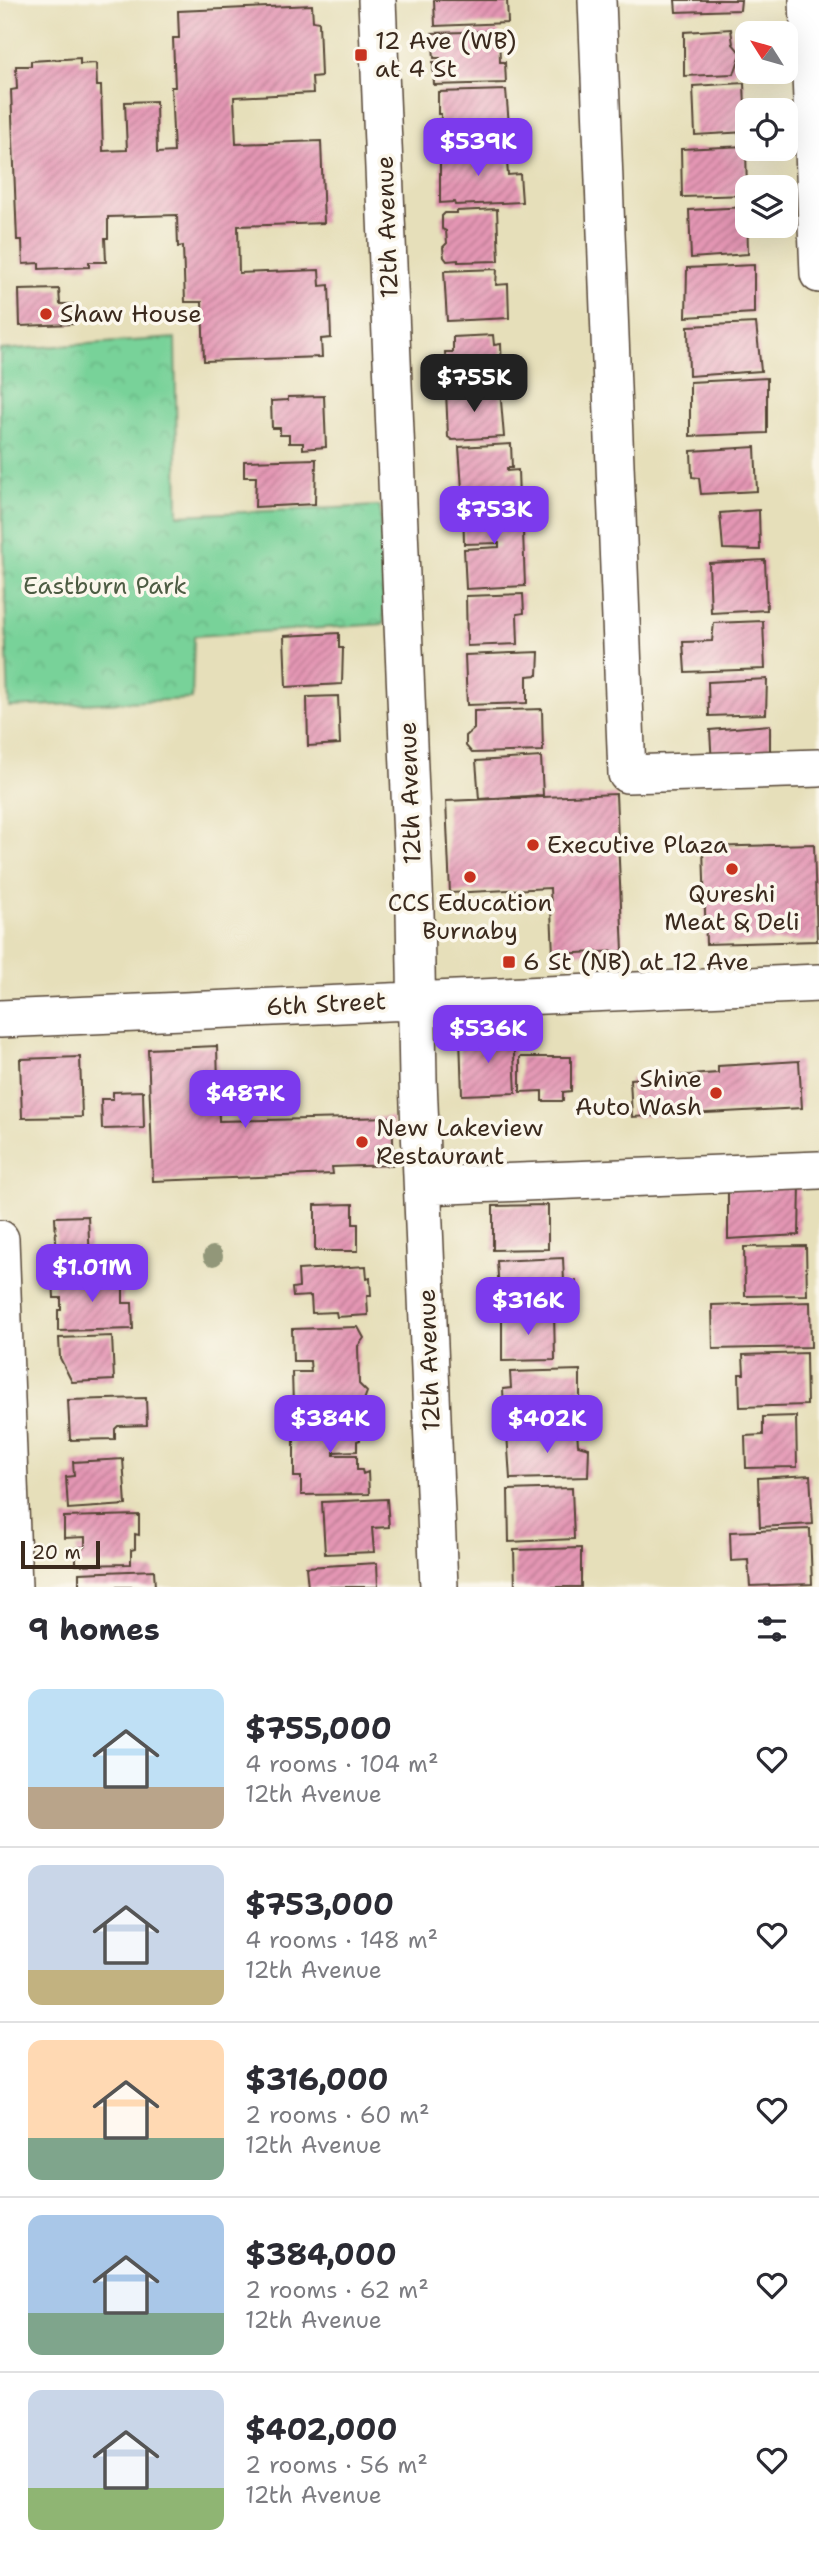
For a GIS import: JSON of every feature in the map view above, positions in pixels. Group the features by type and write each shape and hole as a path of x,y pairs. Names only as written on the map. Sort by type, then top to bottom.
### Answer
{"street":[{"name":"12th Avenue","path":"377,0 439,1587"},
{"path":"597,0 627,774 819,768"},
{"path":"808,0 819,274"},
{"name":"6th Street","path":"0,1019 819,983"},
{"path":"423,1186 819,1170"},
{"path":"0,1239 13,1587"}],"green space":[{"name":"Eastburn Park","path":"175,338 178,515 380,506 384,624 194,636 192,699 9,707 0,447 0,350"}],"building":[{"path":"434,0 507,0 508,23 435,26"},
{"path":"675,0 741,0 740,10 676,12"},
{"path":"312,5 313,21 319,22 321,76 312,77 313,93 234,97 236,144 321,141 324,223 238,226 239,273 319,270 320,286 329,285 331,338 321,339 322,357 204,361 202,302 185,302 183,246 178,247 177,215 108,217 106,262 89,262 89,267 39,269 39,263 23,264 22,240 17,240 11,90 17,89 16,66 31,66 31,61 80,58 80,64 96,63 97,86 101,86 103,151 127,150 125,102 156,101 157,153 174,152 171,87 175,87 173,38 179,38 178,11"},
{"path":"731,29 735,46 734,74 684,76 684,32"},
{"path":"499,31 500,62 505,62 506,83 434,85 433,62 440,62 440,58 434,58 432,33"},
{"path":"744,84 745,98 735,98 735,133 695,135 693,86"},
{"path":"506,90 510,136 440,139 438,92"},
{"path":"735,147 735,161 746,161 747,175 735,175 735,195 682,197 681,149"},
{"path":"506,148 508,175 520,174 522,202 455,205 454,202 440,203 440,152"},
{"path":"735,208 735,238 748,238 748,254 691,258 689,210"},
{"path":"497,209 499,261 447,261 444,257 443,247 447,243 446,231 442,229 442,216 457,211"},
{"path":"754,265 754,313 686,317 687,268"},
{"path":"497,269 496,285 508,284 509,318 447,321 444,271"},
{"name":"Shaw House","path":"59,289 60,304 73,304 73,324 20,326 19,290"},
{"path":"756,323 761,371 689,376 688,326"},
{"path":"493,335 494,345 501,344 502,372 495,372 495,382 454,383 454,372 446,372 445,352 453,352 453,337"},
{"path":"767,378 767,433 690,436 690,382"},
{"path":"500,389 504,437 452,440 448,437 446,391"},
{"path":"324,396 326,447 303,449 303,443 289,443 289,435 280,435 280,428 272,428 271,401 288,400 288,397"},
{"path":"511,444 512,468 507,468 507,471 518,470 519,498 463,502 459,447"},
{"path":"755,447 757,491 701,494 699,478 692,477 691,451"},
{"path":"316,459 315,504 255,507 256,477 244,477 244,461"},
{"path":"522,503 525,586 466,589 464,549 499,547 499,543 464,544 463,505"},
{"path":"759,510 760,550 723,549 720,513"},
{"path":"765,560 767,610 711,613 709,563"},
{"path":"523,594 524,613 517,614 518,644 467,646 466,596"},
{"path":"763,621 765,669 685,672 683,642 712,641 714,623"},
{"path":"339,633 339,648 343,648 342,684 286,687 284,636"},
{"path":"539,652 538,675 527,676 527,703 467,705 465,655"},
{"path":"767,679 766,714 709,716 708,682"},
{"path":"338,696 340,744 308,746 307,697"},
{"path":"542,709 543,751 472,753 466,746 466,736 474,729 474,711"},
{"path":"770,725 770,763 712,765 710,730"},
{"path":"541,757 543,795 479,799 476,761"},
{"name":"Executive Plaza","path":"616,794 623,951 553,954 550,888 450,893 446,801"},
{"path":"814,844 817,941 706,944 703,847"},
{"path":"513,1035 516,1093 462,1095 460,1037"},
{"path":"217,1046 219,1121 392,1117 394,1165 332,1167 333,1174 153,1181 148,1049"},
{"path":"80,1057 82,1117 22,1118 20,1059"},
{"path":"520,1057 571,1057 571,1091 563,1092 563,1101 542,1101 542,1091 520,1092"},
{"name":"Shine Auto Wash","path":"799,1061 802,1108 632,1117 630,1079 718,1073 718,1066"},
{"path":"143,1091 144,1128 102,1129 101,1099 113,1099 113,1092"},
{"path":"800,1184 799,1235 728,1239 728,1187"},
{"path":"353,1204 353,1224 358,1224 358,1251 315,1251 315,1205"},
{"path":"548,1205 548,1249 493,1250 493,1206"},
{"path":"88,1216 90,1263 57,1265 55,1217"},
{"path":"806,1246 807,1295 745,1296 744,1247"},
{"path":"563,1258 564,1282 576,1281 577,1304 500,1308 497,1261"},
{"path":"366,1266 371,1296 367,1296 368,1315 337,1317 336,1312 312,1313 311,1296 293,1297 292,1288 299,1287 298,1270"},
{"path":"123,1276 123,1303 132,1303 133,1329 58,1331 61,1298 54,1298 53,1278"},
{"path":"810,1302 811,1347 713,1349 712,1305"},
{"path":"554,1312 555,1360 502,1361 502,1313"},
{"path":"358,1327 364,1338 358,1346 359,1384 367,1392 364,1400 360,1403 293,1405 292,1372 311,1372 310,1361 293,1361 292,1329"},
{"path":"112,1336 114,1380 72,1382 60,1358 59,1338"},
{"path":"806,1353 807,1405 740,1407 739,1374 744,1374 743,1355"},
{"path":"580,1370 580,1420 505,1424 503,1389 511,1388 510,1372"},
{"path":"146,1398 147,1425 118,1426 115,1429 115,1439 70,1440 68,1400"},
{"path":"363,1413 363,1430 360,1430 357,1451 334,1452 334,1455 357,1455 357,1470 362,1470 363,1474 368,1472 369,1494 301,1495 301,1477 294,1477 294,1435 302,1434 302,1414"},
{"path":"796,1416 797,1467 746,1468 745,1436 763,1435 763,1417"},
{"path":"577,1429 578,1445 589,1448 588,1477 510,1479 507,1433"},
{"path":"123,1459 126,1505 68,1509 66,1477 74,1476 73,1462"},
{"path":"810,1475 813,1524 760,1527 758,1478"},
{"path":"572,1488 574,1539 509,1542 508,1490"},
{"path":"387,1499 389,1527 372,1528 374,1552 325,1554 322,1502"},
{"path":"139,1515 139,1535 135,1534 131,1564 76,1565 76,1548 85,1547 85,1537 64,1538 64,1517"},
{"path":"810,1529 812,1584 750,1586 748,1560 731,1561 730,1532"},
{"path":"581,1548 581,1587 515,1587 514,1550"},
{"path":"377,1563 378,1587 308,1587 306,1567"},
{"path":"154,1570 155,1587 79,1587 79,1573"}],"place":[{"name":"12 Ave (WB) at 4 St","path":"361,55"},
{"name":"Shaw House","path":"46,314"},
{"name":"Executive Plaza","path":"533,845"},
{"name":"Qureshi Meat & Deli","path":"732,869"},
{"name":"CCS Education Burnaby","path":"470,877"},
{"name":"6 St (NB) at 12 Ave","path":"509,962"},
{"name":"Shine Auto Wash","path":"716,1093"},
{"name":"New Lakeview Restaurant","path":"362,1142"}]}
